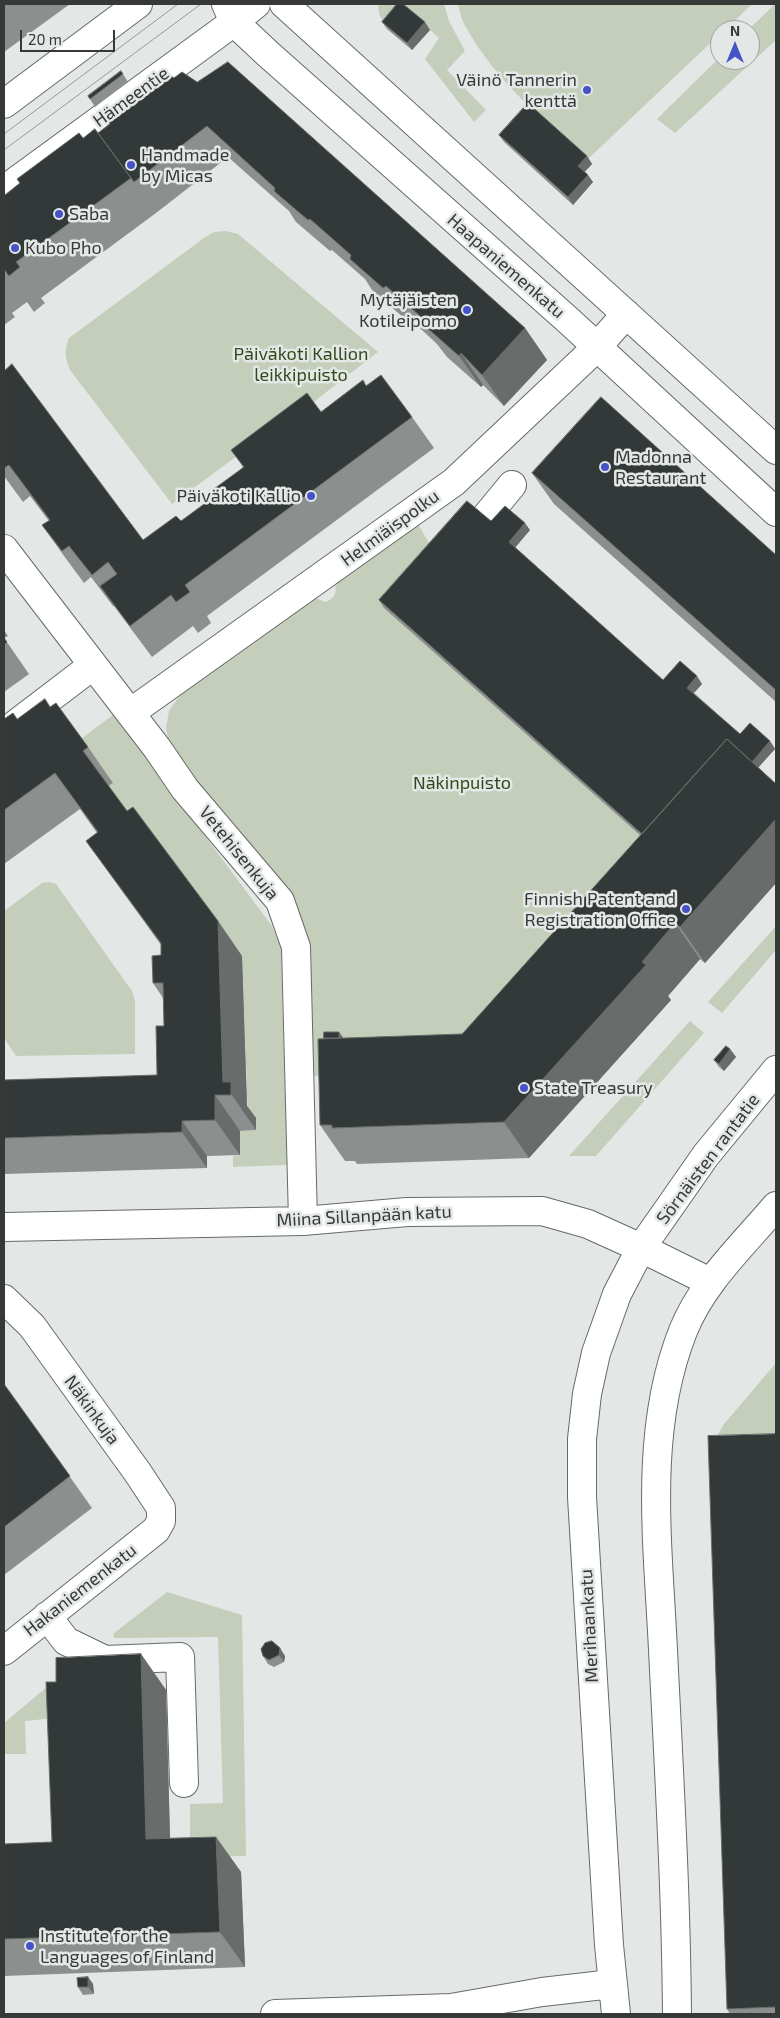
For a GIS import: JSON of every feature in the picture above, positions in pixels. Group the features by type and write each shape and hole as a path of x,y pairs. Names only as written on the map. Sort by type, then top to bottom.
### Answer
{"main road":[{"path":"4,104 138,4"},
{"name":"Hämeentie","path":"4,190 230,13 256,4"},
{"path":"284,4 776,450"},
{"name":"Haapaniemenkatu","path":"230,13 282,67 569,321 596,348 776,512"},
{"name":"Helmiäispolku","path":"130,714 447,488 596,348 626,314"},
{"path":"484,519 512,485"},
{"name":"Vetehisenkuja","path":"4,548 186,788 280,901 296,947 303,1221"},
{"path":"4,733 92,666"},
{"path":"186,788 215,789"},
{"name":"Sörnäisten rantatie","path":"641,1248 706,1155 776,1070"},
{"path":"677,2014 676,1935 656,1472 658,1434 671,1366 684,1330 710,1282 776,1206"},
{"name":"Miina Sillanpään katu","path":"4,1227 303,1221 407,1212 542,1211 588,1224 710,1282"},
{"name":"Merihaankatu","path":"616,2014 612,1984 587,1587 582,1497 582,1439 587,1394 596,1353 617,1294 641,1248"},
{"name":"Näkinkuja","path":"4,1299 32,1326 143,1480 161,1508 161,1521 156,1530"},
{"name":"Hakaniemenkatu","path":"4,1651 156,1530"},
{"path":"47,1616 66,1641 105,1660 180,1657 184,1783"},
{"path":"64,1669 66,1641"},
{"path":"276,2014 451,2008 542,1992 612,1984"}],"green space":[{"path":"378,4 444,4 449,21 465,51 447,70 486,110 474,122 425,59 439,38 405,8 387,29 379,14"},
{"name":"Väinö Tannerin kenttä","path":"458,4 752,4 735,20 710,20 710,43 588,159 554,130 507,83 479,48 461,17"},
{"path":"775,4 776,40 760,55 760,20 758,20"},
{"path":"710,67 710,70 743,70 675,133 657,119"},
{"name":"Päiväkoti Kallion leikkipuisto","path":"226,231 238,234 378,352 249,452 249,447 172,504 70,370 66,358 66,347 69,338 204,238 214,232"},
{"name":"Näkinpuisto","path":"416,521 434,551 530,530 514,549 737,791 487,1070 308,1076 305,937 185,770 169,743 166,728 169,711 189,686 314,597 325,602 331,599 336,589 335,583"},
{"path":"114,714 272,926 281,948 287,1165 233,1167 233,1156 240,1155 240,1131 256,1130 256,1118 248,1118 242,956 152,847 108,787 81,739"},
{"path":"50,882 56,884 132,991 135,1001 135,1054 16,1056 4,1038 4,911 42,883"},
{"path":"776,926 776,950 722,1013 708,1002"},
{"path":"690,1021 704,1033 596,1156 569,1156"},
{"path":"776,1363 776,1441 713,1443 724,1424"},
{"path":"167,1592 242,1615 246,1856 190,1857 190,1804 223,1803 218,1637 114,1638 113,1634"},
{"path":"54,1681 55,1718 25,1721 26,1754 4,1754 4,1723"}],"building":[{"path":"397,4 403,4 425,22 407,43 382,22"},
{"path":"228,62 525,328 482,375 461,353 459,356 425,326 428,323 386,286 383,288 350,259 351,255 274,191 275,188 207,126 134,182 98,133 110,124 106,119 168,74 174,78 182,72 197,82"},
{"path":"121,71 123,74 90,99 88,96"},
{"path":"528,103 587,156 578,166 588,175 568,197 499,135"},
{"path":"95,129 131,178 16,262 20,267 9,276 4,269 4,193 5,195 20,183 17,179 79,133 83,138"},
{"path":"12,364 143,540 176,516 181,521 211,499 207,494 244,467 231,450 307,393 321,412 363,380 366,386 381,375 412,417 185,585 190,592 176,602 171,595 130,626 100,586 117,574 108,562 92,575 69,546 62,551 42,525 50,520 9,465 4,468 4,368 5,370"},
{"path":"601,397 776,555 776,690 532,473"},
{"path":"467,501 491,521 505,506 525,523 509,542 663,680 680,661 697,676 687,688 740,734 750,723 770,741 752,762 727,739 642,834 379,600"},
{"path":"45,699 50,707 56,703 88,747 83,751 127,811 133,807 218,921 223,1082 231,1082 231,1095 215,1095 215,1120 182,1121 182,1132 4,1138 4,1080 157,1075 156,1026 164,1026 163,983 153,983 152,956 161,955 161,943 86,841 98,832 55,773 4,810 4,719 13,713 17,719"},
{"path":"727,739 776,784 776,819 680,927 675,923 642,962 646,965 504,1122 332,1128 332,1125 320,1125 318,1039 462,1034"},
{"path":"324,1032 339,1032 339,1038 324,1038"},
{"path":"726,1046 730,1049 719,1064 714,1060"},
{"path":"4,1384 70,1476 4,1527"},
{"path":"776,1434 776,2007 727,2009 708,1436"},
{"path":"272,1641 280,1648 279,1655 269,1660 263,1656 261,1649 265,1643"},
{"path":"141,1654 146,1839 216,1837 220,1932 4,1939 4,1844 52,1842 46,1682 56,1682 56,1658"},
{"path":"88,1977 88,1987 78,1987 77,1978"}],"tram line":[{"path":"4,134 178,4"},
{"path":"4,150 201,4"}],"place":[{"name":"Väinö Tannerin kenttä","path":"587,90"},
{"name":"Handmade by Micas","path":"131,165"},
{"name":"Saba","path":"59,214"},
{"name":"Kubo Pho","path":"15,248"},
{"name":"Mytäjäisten Kotileipomo","path":"467,310"},
{"name":"Madonna Restaurant","path":"605,467"},
{"name":"Päiväkoti Kallio","path":"311,496"},
{"name":"Finnish Patent and Registration Office","path":"686,909"},
{"name":"State Treasury","path":"524,1088"},
{"name":"Institute for the Languages of Finland","path":"30,1946"}]}
